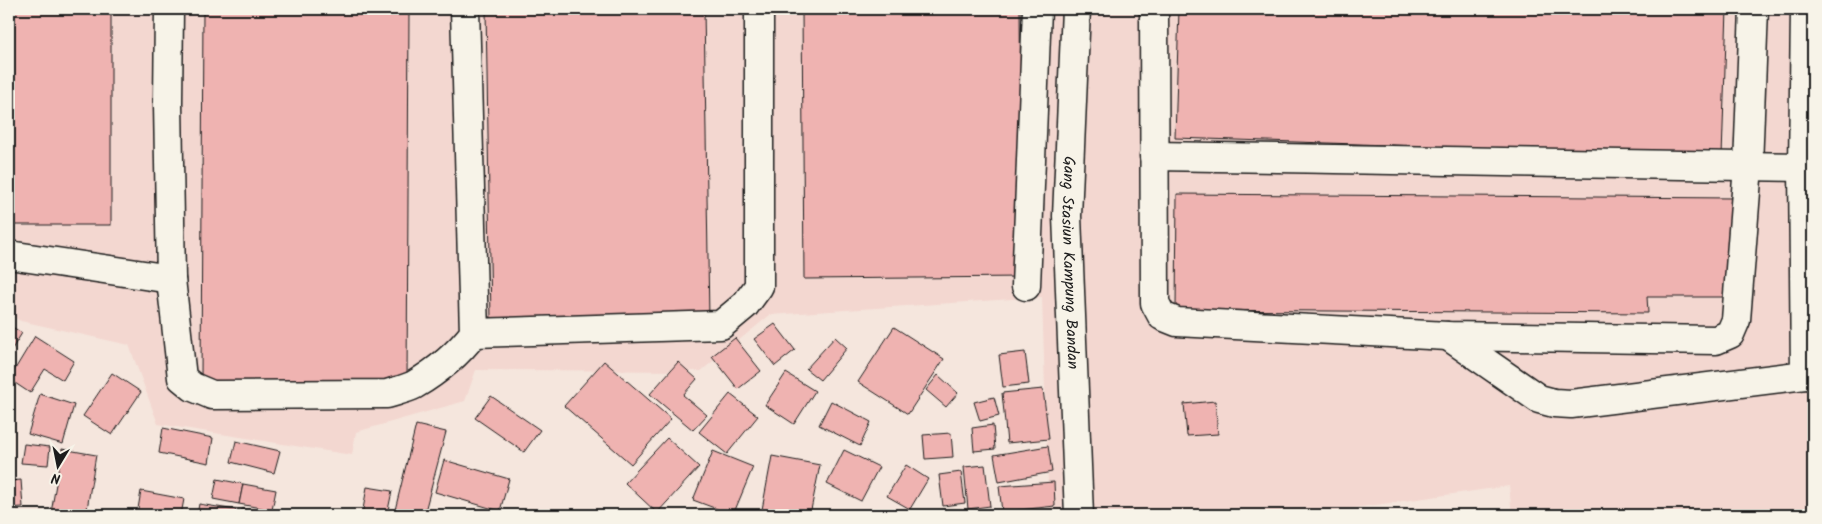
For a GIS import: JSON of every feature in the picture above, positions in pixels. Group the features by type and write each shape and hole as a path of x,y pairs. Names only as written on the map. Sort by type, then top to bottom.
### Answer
{"street":[{"path":"169,9 168,103 171,279 182,378 193,387 212,394 387,394 412,386 430,374 462,348 474,333 465,9"},
{"path":"474,333 721,325 745,306 759,286 759,9"},
{"path":"1026,286 1037,9"},
{"name":"Gang Stasiun Kampung Bandan","path":"1076,9 1067,216 1079,515"},
{"path":"1154,9 1155,303 1162,316 1177,322 1448,336 1716,340 1730,334 1736,320 1748,166 1754,9"},
{"path":"1448,336 1539,399 1554,403 1571,404 1809,374 1802,167 1805,9"},
{"path":"1154,156 1802,167"},
{"path":"9,255 171,279"}],"shaded area":[{"path":"9,9 1813,9 1813,515 1512,515 1509,486 1305,515 1049,515 1042,297 770,315 701,371 476,370 465,401 356,432 352,455 158,424 129,345 21,321 9,315"}],"building":[{"path":"9,9 111,9 111,225 9,225"},
{"path":"203,9 409,9 407,382 201,381"},
{"path":"486,9 704,9 709,319 491,322"},
{"path":"802,9 1020,9 1022,277 804,279"},
{"path":"1179,9 1727,9 1722,156 1175,138"},
{"path":"1177,194 1734,198 1733,297 1647,297 1648,313 1176,310"},
{"path":"775,324 795,350 775,366 754,339"},
{"path":"9,325 22,333 9,354"},
{"path":"894,327 944,359 908,414 858,382"},
{"path":"35,336 74,361 63,380 45,369 30,393 9,379"},
{"path":"835,337 847,348 820,380 806,369"},
{"path":"735,338 761,371 738,389 712,356"},
{"path":"1025,352 1029,384 1003,387 999,355"},
{"path":"604,361 671,419 631,464 564,406"},
{"path":"678,362 697,379 683,395 707,415 693,430 650,394"},
{"path":"112,373 141,392 112,435 83,416"},
{"path":"786,373 815,391 794,424 765,405"},
{"path":"938,375 958,393 946,407 926,390"},
{"path":"1043,389 1049,439 1007,443 1002,393"},
{"path":"40,394 74,405 63,444 28,434"},
{"path":"730,394 758,416 727,454 699,432"},
{"path":"491,396 540,430 524,452 475,418"},
{"path":"994,397 999,416 980,421 974,402"},
{"path":"831,401 871,422 860,446 819,425"},
{"path":"1215,401 1218,434 1187,436 1184,404"},
{"path":"416,425 446,432 424,515 394,514"},
{"path":"993,425 995,449 974,451 972,428"},
{"path":"163,428 213,438 209,463 159,453"},
{"path":"951,433 953,457 925,459 923,435"},
{"path":"667,438 699,467 657,513 625,483"},
{"path":"236,441 280,451 274,473 231,462"},
{"path":"24,444 50,447 48,465 21,463"},
{"path":"1048,446 1052,472 999,482 994,455"},
{"path":"62,449 96,455 86,515 51,513"},
{"path":"844,450 879,467 861,501 827,484"},
{"path":"713,451 753,467 733,515 693,500"},
{"path":"772,456 820,465 810,515 761,515"},
{"path":"444,460 509,479 500,511 435,492"},
{"path":"906,465 928,479 910,509 887,496"},
{"path":"985,465 990,506 968,509 964,467"},
{"path":"961,472 965,503 943,506 939,475"},
{"path":"217,479 243,484 239,504 213,499"},
{"path":"21,480 23,507 9,508 9,481"},
{"path":"1054,482 1055,506 1002,512 999,486"},
{"path":"243,484 276,490 272,510 239,504"},
{"path":"367,487 392,491 387,515 362,515"},
{"path":"141,491 184,499 181,515 137,515"},
{"path":"199,504 236,510 235,515 197,515"},
{"path":"242,509 277,515 241,515"}]}
